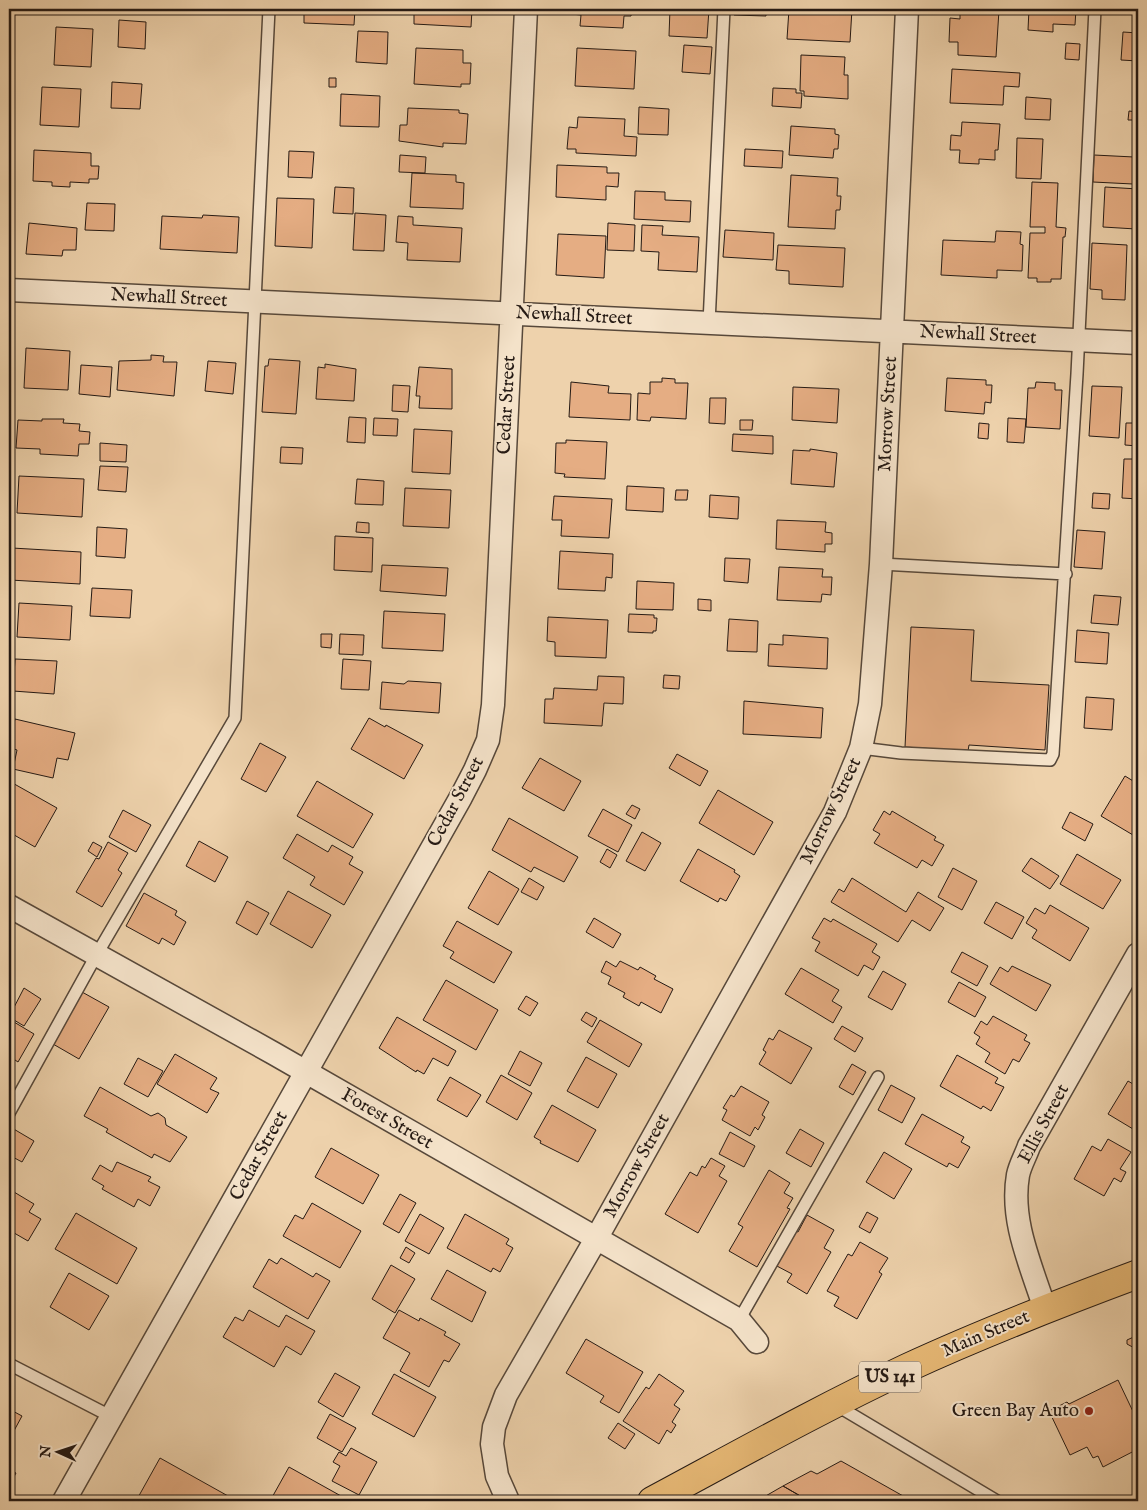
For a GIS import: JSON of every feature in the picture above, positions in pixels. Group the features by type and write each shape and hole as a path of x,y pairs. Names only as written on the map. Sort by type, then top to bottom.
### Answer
{"main road":[{"name":"Main Street","path":"652,1501 907,1369 1045,1308 1138,1274"}],"street":[{"name":"Cedar Street","path":"64,1501 461,797 488,740 493,704 526,9"},
{"name":"Morrow Street","path":"508,1501 497,1476 493,1460 494,1427 506,1395 596,1239 835,812 861,748 870,704 881,564 908,9"},
{"name":"Newhall Street","path":"9,290 1138,343"},
{"name":"Forest Street","path":"9,906 306,1072 739,1320 757,1342"},
{"name":"Ellis Street","path":"1045,1308 1020,1231 1016,1202 1019,1173 1029,1146 1138,954"}],"lane":[{"path":"9,1113 97,954 235,718 269,9"},
{"path":"709,322 724,9"},
{"path":"861,748 901,753 1050,760 1053,754 1066,574 1095,9"},
{"path":"881,564 1066,574"},
{"path":"739,1320 878,1077"},
{"path":"9,1364 112,1417"},
{"path":"835,1405 998,1501"}],"building":[{"path":"58,9 119,9 119,12"},
{"path":"304,9 355,9 354,25 304,23"},
{"path":"414,9 472,9 471,27 414,24"},
{"path":"572,9 632,9 631,16 624,16 623,28 580,26 581,15 571,14"},
{"path":"670,9 709,9 707,38 669,36"},
{"path":"734,9 766,9 766,16 734,15"},
{"path":"789,9 852,9 850,42 787,39"},
{"path":"960,9 999,10 996,57 958,55 958,42 949,42 950,18 960,19"},
{"path":"1029,9 1076,9 1075,25 1053,24 1053,32 1028,30"},
{"path":"119,20 146,22 145,49 118,47"},
{"path":"56,27 93,29 91,67 54,65"},
{"path":"358,31 388,32 387,64 356,62"},
{"path":"1123,32 1138,33 1138,61 1121,60"},
{"path":"1066,43 1080,44 1079,60 1065,59"},
{"path":"684,45 712,47 710,74 682,72"},
{"path":"416,48 463,50 463,63 471,63 470,84 461,84 461,87 414,84"},
{"path":"577,48 636,51 634,89 575,86"},
{"path":"801,55 845,57 844,75 848,75 848,99 804,96 804,91 800,91"},
{"path":"952,69 1020,73 1019,87 1004,86 1003,105 950,103"},
{"path":"329,78 336,78 336,87 329,87"},
{"path":"112,82 142,84 140,109 111,108"},
{"path":"42,87 81,89 79,127 40,125"},
{"path":"773,88 796,89 796,93 802,93 801,108 772,106"},
{"path":"341,94 380,96 379,127 340,126"},
{"path":"1026,97 1051,99 1050,120 1025,119"},
{"path":"639,107 669,109 668,135 638,134"},
{"path":"408,108 459,110 459,113 468,114 466,144 443,143 443,147 399,141 400,125 407,125"},
{"path":"1129,111 1137,112 1136,120 1128,120"},
{"path":"578,117 625,119 624,136 637,137 636,156 576,153 576,149 567,149 569,127 577,128"},
{"path":"962,122 1000,124 998,150 995,150 995,160 979,159 979,164 959,163 960,150 950,150 951,135 961,136"},
{"path":"791,126 835,129 835,134 839,135 838,149 834,149 833,158 789,155"},
{"path":"1017,138 1043,139 1041,179 1016,178"},
{"path":"745,149 783,151 782,168 744,166"},
{"path":"34,150 91,153 91,166 99,166 98,179 89,179 89,183 70,182 70,187 52,186 52,182 33,181"},
{"path":"289,151 314,152 312,178 288,177"},
{"path":"400,155 426,157 425,173 399,172"},
{"path":"1094,155 1134,157 1133,184 1093,182"},
{"path":"557,165 607,167 607,173 619,173 618,187 606,186 606,200 556,197"},
{"path":"412,173 456,175 456,182 464,183 463,209 410,207"},
{"path":"791,175 838,178 837,196 841,196 840,210 836,210 835,229 788,227"},
{"path":"1032,182 1058,183 1056,227 1066,228 1065,237 1063,237 1061,279 1051,279 1051,282 1037,282 1037,278 1028,278 1030,233 1045,233 1045,227 1030,227"},
{"path":"335,187 354,188 353,214 333,213"},
{"path":"1105,187 1138,189 1136,229 1103,227"},
{"path":"635,191 665,192 665,200 691,201 690,222 634,219"},
{"path":"277,198 314,199 312,248 275,246"},
{"path":"87,203 115,204 114,231 85,230"},
{"path":"355,213 386,215 384,251 353,250"},
{"path":"203,215 239,217 237,253 160,249 162,216 202,218"},
{"path":"398,216 413,217 413,225 462,228 460,262 407,260 408,243 396,242"},
{"path":"29,223 77,228 76,250 63,250 62,256 26,254"},
{"path":"608,223 635,225 634,251 607,250"},
{"path":"642,225 663,226 662,235 699,237 697,272 658,270 659,252 641,251"},
{"path":"725,230 774,233 773,260 723,257"},
{"path":"996,231 1021,232 1020,244 1023,245 1022,271 997,270 997,278 941,275 943,240 995,242"},
{"path":"558,234 606,236 604,278 556,275"},
{"path":"1092,243 1127,245 1125,300 1102,299 1102,290 1090,289"},
{"path":"778,245 845,248 843,287 789,284 789,271 776,270"},
{"path":"26,348 70,351 68,390 24,388"},
{"path":"151,355 164,356 163,362 177,362 174,396 117,390 119,361 151,360"},
{"path":"269,359 300,361 296,414 262,412 265,366 268,366"},
{"path":"208,361 236,363 233,394 205,391"},
{"path":"325,364 356,369 354,401 316,399 318,367 325,368"},
{"path":"81,365 112,367 110,397 79,394"},
{"path":"419,367 452,369 452,409 419,408 420,396 416,396"},
{"path":"662,378 675,379 675,383 688,383 686,419 651,417 650,421 637,420 638,393 650,394 650,382 662,382"},
{"path":"947,378 986,380 986,385 992,385 991,403 985,402 984,414 945,411"},
{"path":"571,382 609,386 608,393 631,394 630,420 569,417"},
{"path":"1036,382 1055,383 1055,390 1062,390 1060,429 1026,427 1028,388 1035,388"},
{"path":"393,385 410,386 408,412 392,411"},
{"path":"1092,386 1122,387 1119,438 1089,436"},
{"path":"793,387 839,389 837,423 792,420"},
{"path":"710,398 726,398 725,424 709,423"},
{"path":"349,417 366,418 365,443 347,442"},
{"path":"374,418 398,419 397,436 373,435"},
{"path":"1008,418 1026,419 1024,443 1007,442"},
{"path":"42,419 64,419 63,423 80,424 79,431 90,432 89,444 79,444 78,456 40,454 40,449 16,448 18,420 42,421"},
{"path":"740,420 753,420 752,430 740,430"},
{"path":"979,423 989,424 988,439 978,438"},
{"path":"1126,423 1138,423 1138,446 1125,445"},
{"path":"414,429 452,431 450,474 412,472"},
{"path":"733,434 773,436 773,454 732,451"},
{"path":"566,440 607,442 605,479 564,477 565,474 555,473 556,443 566,443"},
{"path":"100,443 127,445 126,462 100,461"},
{"path":"281,447 303,448 302,464 280,463"},
{"path":"810,449 837,453 834,487 791,484 793,450 810,451"},
{"path":"1124,459 1138,459 1138,499 1122,498"},
{"path":"100,466 128,467 126,492 98,490"},
{"path":"19,476 84,479 82,517 17,513"},
{"path":"357,479 384,481 383,505 355,504"},
{"path":"627,486 664,488 663,512 626,510"},
{"path":"405,488 451,490 449,528 403,526"},
{"path":"676,490 688,490 687,500 675,500"},
{"path":"1093,493 1110,494 1109,509 1092,508"},
{"path":"710,495 739,497 738,519 709,517"},
{"path":"554,496 612,499 609,538 561,536 562,520 552,520"},
{"path":"777,520 826,522 825,532 832,533 832,544 825,544 825,552 776,549"},
{"path":"357,522 369,523 369,533 356,532"},
{"path":"97,527 127,529 125,558 96,556"},
{"path":"1077,530 1105,532 1102,569 1074,567"},
{"path":"335,536 373,538 372,572 334,570"},
{"path":"12,548 81,552 80,584 10,580"},
{"path":"560,551 613,554 612,578 606,577 605,591 558,589"},
{"path":"725,558 750,559 748,583 724,581"},
{"path":"382,565 448,568 446,596 380,591"},
{"path":"779,567 823,569 822,577 832,577 831,595 822,594 821,602 777,600"},
{"path":"637,581 674,583 673,610 636,609"},
{"path":"92,588 132,590 130,618 90,616"},
{"path":"1094,595 1121,597 1118,625 1091,623"},
{"path":"698,599 711,600 711,611 698,610"},
{"path":"19,603 72,606 70,640 17,637"},
{"path":"384,611 445,614 443,651 382,648"},
{"path":"629,614 654,615 654,618 657,618 656,631 653,631 653,633 628,632"},
{"path":"548,617 608,620 606,658 555,656 555,642 547,641"},
{"path":"729,619 758,621 757,652 727,651"},
{"path":"911,627 974,630 971,681 1049,685 1045,750 969,745 968,751 905,747"},
{"path":"1077,630 1109,633 1107,664 1075,662"},
{"path":"321,634 332,634 331,648 321,647"},
{"path":"340,634 364,635 363,655 339,654"},
{"path":"783,635 828,638 827,669 768,666 769,644 783,645"},
{"path":"15,659 57,661 54,694 13,691"},
{"path":"343,659 371,661 369,690 341,689"},
{"path":"664,675 680,676 679,689 663,688"},
{"path":"598,676 624,677 623,704 604,703 602,726 544,723 545,699 553,699 554,688 597,690"},
{"path":"408,681 441,683 439,713 380,709 382,682 404,684"},
{"path":"1086,697 1114,699 1112,730 1084,728"},
{"path":"744,701 823,708 821,738 743,734"},
{"path":"369,718 423,745 404,779 351,749"},
{"path":"15,719 75,733 68,760 57,758 53,778 13,769 17,750 9,747"},
{"path":"260,743 286,757 266,792 241,779"},
{"path":"677,754 708,771 700,786 669,768"},
{"path":"540,758 581,781 564,811 522,788"},
{"path":"1125,776 1138,784 1138,827 1133,835 1101,816"},
{"path":"9,781 57,808 35,847 9,832"},
{"path":"317,781 373,814 353,848 297,816"},
{"path":"718,790 773,822 754,855 699,823"},
{"path":"632,805 640,809 635,819 626,814"},
{"path":"603,809 632,825 618,852 588,836"},
{"path":"123,810 151,825 136,852 109,837"},
{"path":"884,811 890,815 892,811 936,837 934,840 944,845 932,866 922,860 917,868 874,843 880,834 873,830"},
{"path":"1070,812 1093,824 1085,841 1062,828"},
{"path":"509,818 578,857 564,882 534,867 531,872 492,850"},
{"path":"642,832 661,843 645,871 626,861"},
{"path":"297,834 328,852 332,845 353,857 349,864 363,872 344,905 310,885 315,877 283,858"},
{"path":"199,841 228,857 215,882 186,866"},
{"path":"93,842 102,847 97,857 88,851"},
{"path":"108,842 128,853 118,870 122,873 102,907 76,892 96,858 99,859"},
{"path":"607,849 617,855 610,868 600,862"},
{"path":"698,849 735,870 734,872 740,876 726,901 720,898 718,902 680,881"},
{"path":"1077,854 1121,880 1103,909 1060,884"},
{"path":"1031,858 1059,876 1050,889 1022,871"},
{"path":"953,868 977,881 962,910 938,897"},
{"path":"489,871 519,889 498,925 468,908"},
{"path":"529,878 544,887 537,900 521,892"},
{"path":"852,878 906,912 918,892 944,908 930,931 912,920 898,942 831,902 839,889 844,892"},
{"path":"288,891 331,915 312,948 270,924"},
{"path":"144,893 177,911 175,915 186,922 174,945 162,938 159,944 126,926"},
{"path":"247,901 269,913 257,935 236,923"},
{"path":"996,902 1024,917 1012,939 984,923"},
{"path":"1050,905 1089,928 1070,961 1032,938 1037,930 1026,923 1035,908 1045,914"},
{"path":"594,918 621,934 613,948 586,932"},
{"path":"824,918 831,922 833,919 877,944 872,952 880,957 873,970 864,965 858,976 815,951 820,942 812,938"},
{"path":"457,921 512,952 494,983 450,958 454,952 443,946"},
{"path":"962,952 988,966 977,986 951,972"},
{"path":"606,961 616,967 620,961 638,970 640,967 656,976 654,979 673,989 661,1013 641,1002 639,1006 623,997 625,993 608,984 611,977 601,972"},
{"path":"1012,966 1051,985 1036,1011 990,984 1000,967 1008,972"},
{"path":"801,968 839,990 832,1001 842,1007 833,1023 785,994"},
{"path":"883,971 906,984 892,1010 868,997"},
{"path":"446,980 498,1010 476,1050 423,1020"},
{"path":"959,982 986,997 975,1017 948,1002"},
{"path":"24,988 41,999 24,1026 9,1017"},
{"path":"82,992 109,1007 79,1059 53,1044"},
{"path":"526,996 538,1003 530,1016 518,1009"},
{"path":"586,1012 597,1018 592,1027 581,1020"},
{"path":"993,1016 1027,1035 1024,1040 1030,1043 1019,1062 1013,1059 1005,1074 985,1062 990,1053 976,1044 980,1037 974,1033 981,1021 987,1025"},
{"path":"397,1017 456,1051 448,1066 433,1058 424,1074 417,1070 416,1072 379,1048"},
{"path":"9,1019 34,1034 18,1062 9,1056"},
{"path":"600,1020 642,1044 629,1067 587,1042"},
{"path":"842,1026 863,1038 855,1052 834,1039"},
{"path":"779,1030 812,1048 791,1084 759,1064 766,1052 763,1050 769,1038 773,1040"},
{"path":"520,1051 542,1063 530,1086 508,1074"},
{"path":"175,1054 217,1078 210,1089 219,1093 207,1113 157,1084"},
{"path":"957,1055 998,1078 995,1083 1004,1087 991,1111 983,1106 981,1109 940,1086"},
{"path":"586,1057 617,1074 598,1108 567,1091"},
{"path":"138,1058 163,1071 148,1097 124,1084"},
{"path":"852,1064 866,1072 853,1095 839,1087"},
{"path":"501,1075 532,1093 517,1120 486,1102"},
{"path":"450,1077 481,1095 467,1117 437,1100"},
{"path":"1128,1081 1138,1087 1138,1132 1108,1114"},
{"path":"891,1085 915,1098 902,1123 878,1110"},
{"path":"741,1086 769,1102 762,1115 765,1117 758,1130 755,1127 750,1136 722,1120 727,1110 723,1108 731,1095 734,1097"},
{"path":"100,1087 151,1116 158,1113 165,1118 166,1125 187,1137 170,1162 154,1154 152,1158 106,1132 108,1129 84,1116"},
{"path":"552,1105 596,1130 578,1162 540,1143 541,1141 534,1137"},
{"path":"922,1114 964,1137 961,1142 970,1147 958,1168 949,1163 947,1167 905,1144"},
{"path":"12,1128 34,1141 22,1162 9,1155 9,1135"},
{"path":"800,1129 824,1143 811,1167 786,1153"},
{"path":"730,1132 755,1146 744,1167 719,1154"},
{"path":"1108,1139 1131,1152 1120,1169 1126,1172 1121,1182 1114,1178 1104,1196 1074,1179 1092,1146 1101,1151"},
{"path":"331,1148 379,1175 363,1204 315,1177"},
{"path":"884,1152 912,1169 894,1199 866,1182"},
{"path":"711,1158 725,1166 719,1176 727,1181 698,1233 665,1214 690,1172 697,1176 702,1166 705,1168"},
{"path":"117,1162 151,1177 148,1181 160,1187 150,1206 138,1199 134,1207 102,1189 104,1186 92,1179 100,1165 112,1172"},
{"path":"769,1170 790,1183 784,1193 793,1198 787,1208 790,1209 757,1267 729,1251 743,1227 738,1224"},
{"path":"9,1189 34,1204 29,1212 41,1219 28,1241 9,1230"},
{"path":"400,1194 416,1203 399,1233 383,1224"},
{"path":"312,1203 361,1231 340,1268 283,1236 295,1215 303,1219"},
{"path":"867,1212 878,1218 870,1233 859,1227"},
{"path":"76,1213 137,1248 117,1284 55,1249"},
{"path":"420,1214 444,1228 429,1254 405,1241"},
{"path":"465,1214 509,1239 506,1244 513,1248 500,1272 493,1268 491,1272 447,1248"},
{"path":"807,1215 834,1230 824,1248 831,1252 807,1294 787,1282 792,1274 775,1265 795,1231 798,1232"},
{"path":"860,1242 888,1258 879,1272 882,1274 857,1319 834,1306 839,1297 827,1291 848,1254 852,1256"},
{"path":"406,1247 415,1253 409,1263 400,1258"},
{"path":"281,1258 313,1277 316,1273 330,1281 308,1319 253,1287 269,1259 277,1264"},
{"path":"391,1265 415,1279 395,1313 372,1299"},
{"path":"447,1270 486,1292 472,1322 431,1299"},
{"path":"69,1273 109,1296 89,1330 50,1307"},
{"path":"249,1310 279,1327 286,1315 315,1331 301,1355 286,1346 274,1367 223,1337 235,1317 243,1321"},
{"path":"399,1310 419,1321 420,1318 446,1332 444,1335 460,1344 449,1362 444,1360 429,1387 400,1371 410,1353 383,1338"},
{"path":"1138,1335 1138,1350 1127,1344 1127,1340"},
{"path":"586,1339 643,1372 619,1413 600,1402 604,1396 566,1373"},
{"path":"335,1373 360,1387 343,1417 318,1402"},
{"path":"394,1374 436,1397 414,1437 372,1414"},
{"path":"659,1374 684,1391 674,1405 680,1409 672,1422 676,1425 671,1433 667,1430 659,1444 623,1421 646,1387 649,1389"},
{"path":"1118,1380 1138,1422 1138,1449 1103,1467 1098,1456 1093,1458 1087,1447 1070,1455 1049,1411 1067,1402 1069,1404"},
{"path":"9,1409 22,1416 9,1440"},
{"path":"330,1414 356,1428 342,1452 317,1438"},
{"path":"618,1423 635,1434 625,1449 608,1438"},
{"path":"351,1448 377,1462 359,1495 332,1481 340,1466 333,1462 339,1452 346,1456"},
{"path":"160,1458 237,1501 136,1501"},
{"path":"841,1461 912,1501 809,1501 783,1486 811,1471 817,1474"},
{"path":"289,1467 350,1501 270,1501"},
{"path":"9,1470 16,1473 9,1486"},
{"path":"783,1486 809,1501 757,1501"}],"place":[{"name":"Green Bay Auto","path":"1089,1411"}]}
